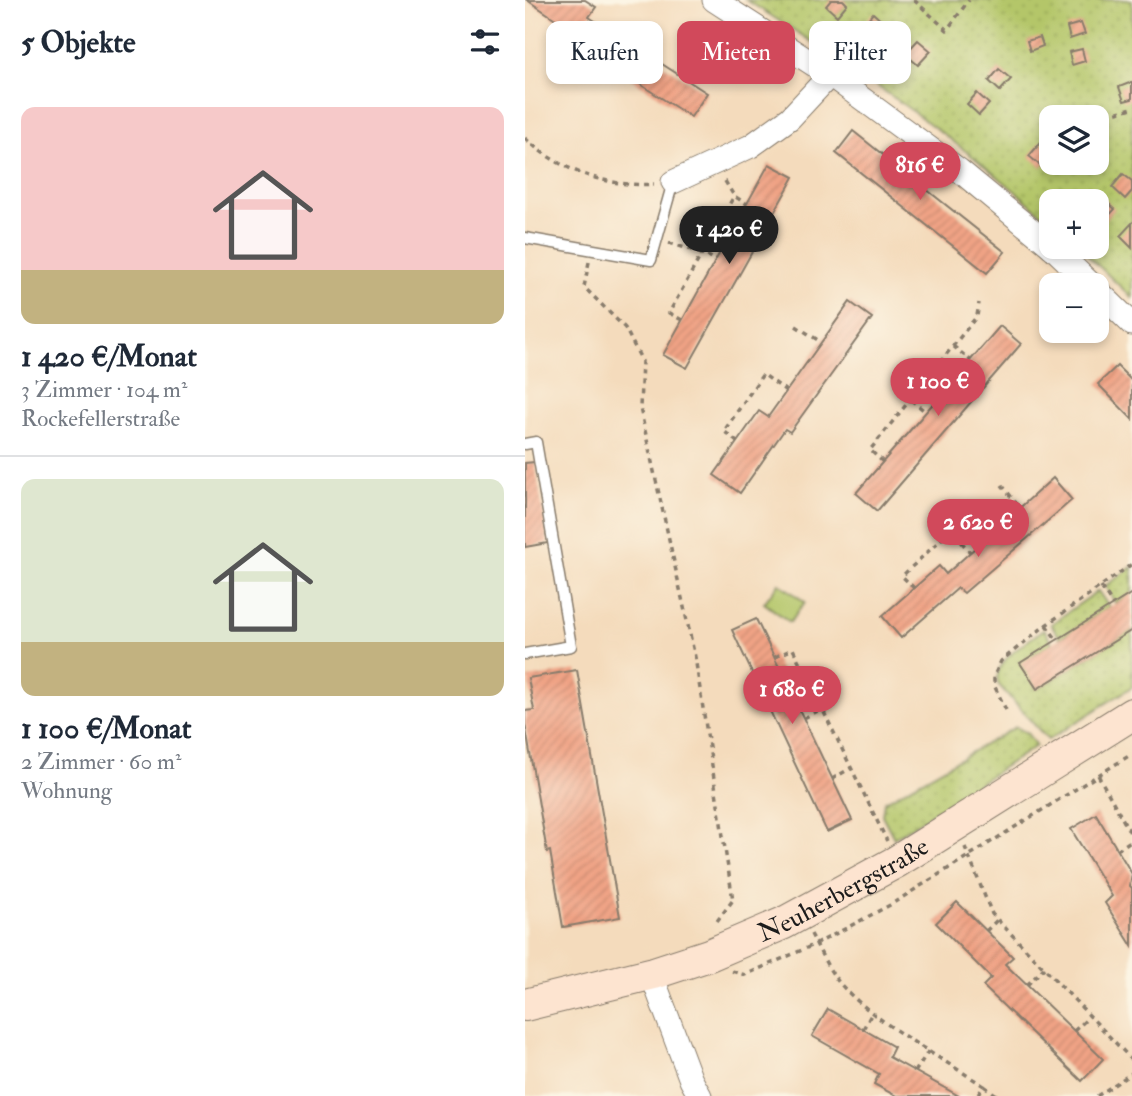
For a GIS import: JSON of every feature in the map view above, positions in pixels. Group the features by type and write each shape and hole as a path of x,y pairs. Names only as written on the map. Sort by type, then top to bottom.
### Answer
{"main road":[{"name":"Neuherbergstraße","path":"525,1005 654,973 709,955 784,923 846,892 897,862 1132,715"}],"street":[{"path":"714,0 809,61"},
{"path":"673,182 751,146 790,118 822,84"},
{"path":"842,84 959,170 1039,236"},
{"path":"1065,259 1079,273"},
{"path":"1109,302 1132,324"},
{"path":"654,973 699,1096"}],"lane":[{"path":"525,238 651,260 673,182"},
{"path":"525,444 536,442 571,646 525,654"}],"path":[{"path":"914,0 947,30 969,0"},
{"path":"1109,115 1132,108"},
{"path":"525,138 566,167 602,180 633,186 673,182"},
{"path":"715,164 734,196 747,204"},
{"path":"682,320 669,313 734,196"},
{"path":"657,239 716,260"},
{"path":"592,250 585,287 625,328 642,361 640,408 695,657 733,900 708,932"},
{"path":"883,461 870,450 977,316 979,303"},
{"path":"796,326 821,342"},
{"path":"953,346 970,360"},
{"path":"737,442 724,431 763,374 786,391"},
{"path":"911,400 926,412"},
{"path":"1002,485 1020,508"},
{"path":"914,588 902,576 951,530 970,552"},
{"path":"1006,710 994,676 1001,660 1132,565"},
{"path":"1101,587 1113,605"},
{"path":"1046,625 1057,640"},
{"path":"775,657 793,649 891,849"},
{"path":"804,718 822,709"},
{"path":"832,779 851,768"},
{"path":"1097,775 1132,838 1117,850"},
{"path":"969,854 992,914 1132,1060"},
{"path":"986,930 998,919"},
{"path":"816,944 844,988 872,1013 998,1096"},
{"path":"1027,985 1044,968"},
{"path":"863,1029 872,1013"},
{"path":"1074,1031 1090,1016"},
{"path":"915,1072 929,1050"},
{"path":"1097,1096 1132,1073"},
{"path":"977,1096 984,1086"}],"green space":[{"path":"746,0 1132,0 1132,298 1091,259 1109,259 1109,189 1039,189 1039,212 980,162 875,84 911,84 911,21 809,21 809,40 795,31 795,21 780,21"},
{"path":"1132,567 1132,593 1115,603 1105,586"},
{"path":"779,583 805,602 790,622 764,603"},
{"path":"1098,591 1109,607 1060,638 1051,624"},
{"path":"1044,629 1052,643 1021,663 1037,689 1132,630 1132,687 1048,740 998,684 1000,667 1006,659"},
{"path":"1016,727 1027,733 1036,746 894,838 882,815 884,802"}],"building":[{"path":"527,0 585,0 596,7 589,17 595,21 558,21"},
{"path":"831,0 843,0 847,4 837,16 826,6"},
{"path":"873,13 882,21 866,21"},
{"path":"1081,23 1085,34 1070,39 1067,27"},
{"path":"1040,37 1043,46 1030,51 1027,41"},
{"path":"918,40 931,51 918,65 911,59 911,48"},
{"path":"1082,49 1085,61 1072,65 1069,52"},
{"path":"663,65 677,74 677,84 693,84 707,93 691,117 640,84 663,84"},
{"path":"999,69 1011,79 1000,91 989,81"},
{"path":"1132,82 1132,99 1124,101 1119,87"},
{"path":"977,93 989,104 979,115 967,104"},
{"path":"853,131 1005,252 987,273 836,153"},
{"path":"1039,144 1039,164 1029,156"},
{"path":"769,164 794,177 687,368 663,355"},
{"path":"1123,174 1132,181 1132,191 1125,199 1112,187"},
{"path":"1109,204 1115,209 1109,216"},
{"path":"1132,223 1132,248 1120,236"},
{"path":"850,302 872,318 790,432 785,429 740,493 714,475 759,411 768,417"},
{"path":"1000,326 1021,344 877,511 856,493"},
{"path":"1117,366 1132,381 1132,419 1098,384"},
{"path":"535,462 548,543 525,547 525,463"},
{"path":"1053,478 1072,500 964,593 958,588 901,638 882,616 939,566 946,574"},
{"path":"1132,593 1132,630 1037,689 1020,663"},
{"path":"756,619 852,820 827,832 732,630"},
{"path":"577,670 620,917 563,927 550,851 547,852 525,711 534,710 528,678"},
{"path":"1096,814 1132,874 1132,946 1105,903 1112,896 1071,829"},
{"path":"957,902 1013,957 1005,964 1103,1059 1082,1081 983,986 991,978 936,923"},
{"path":"828,1009 894,1047 889,1057 959,1096 896,1096 874,1084 879,1074 812,1036"}]}
